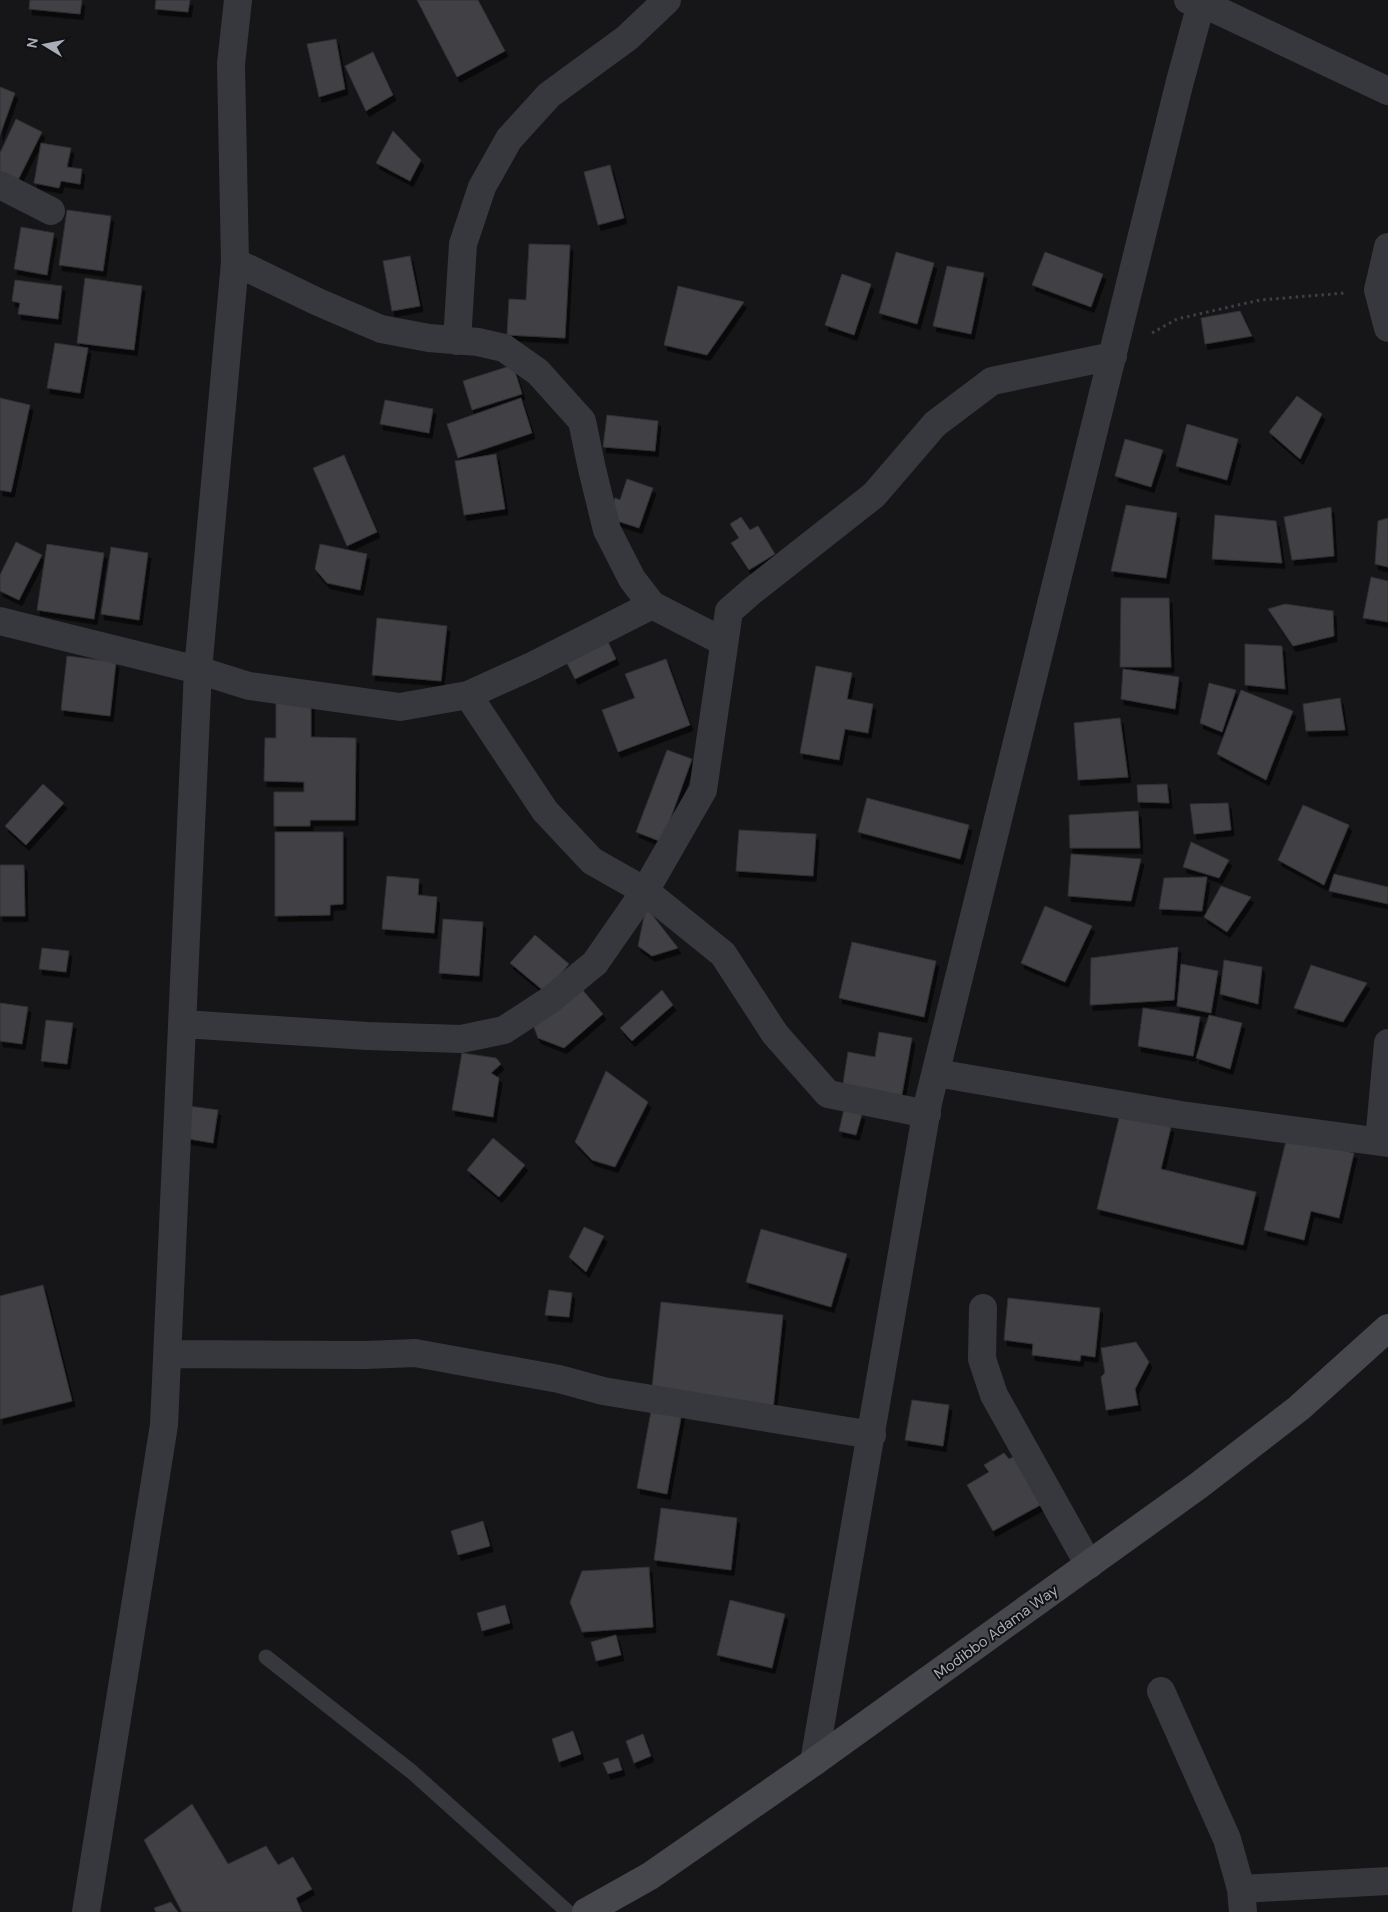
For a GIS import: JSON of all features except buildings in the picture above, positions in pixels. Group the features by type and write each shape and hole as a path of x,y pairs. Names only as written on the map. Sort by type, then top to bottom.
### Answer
{"main road":[{"name":"Modibbo Adama Way","path":"586,1912 650,1876 814,1762 1198,1486 1299,1408 1388,1328"}],"street":[{"path":"86,1912 164,1426 198,670 235,262 231,64 238,0"},
{"path":"457,341 463,244 482,187 509,139 549,96 627,38 667,0"},
{"path":"814,1762 926,1114 1113,356 1179,84 1197,1 1388,91"},
{"path":"0,185 51,211"},
{"path":"1388,247 1378,290 1388,328"},
{"path":"235,262 318,302 381,329 429,338 478,342 504,348 538,372 582,421 607,530 632,579 652,605 724,642"},
{"path":"182,1024 368,1036 461,1039 504,1030 550,1000 595,963 645,891 703,790 728,611 752,590 874,496 935,424 992,382 1113,356"},
{"path":"0,621 198,670 249,686 400,707 468,695 532,666 652,605"},
{"path":"468,695 545,811 592,860 645,891 723,954 775,1034 828,1094 926,1114"},
{"path":"936,1073 1180,1115 1384,1142 1388,1043"},
{"path":"982,1308 982,1359 994,1395 1089,1565"},
{"path":"168,1354 365,1355 416,1353 560,1379 603,1391 872,1435"},
{"path":"1161,1692 1227,1838 1242,1900 1388,1881"}],"lane":[{"path":"266,1658 412,1772 568,1912"}],"path":[{"path":"1113,356 1177,319 1260,300 1378,290"}]}
